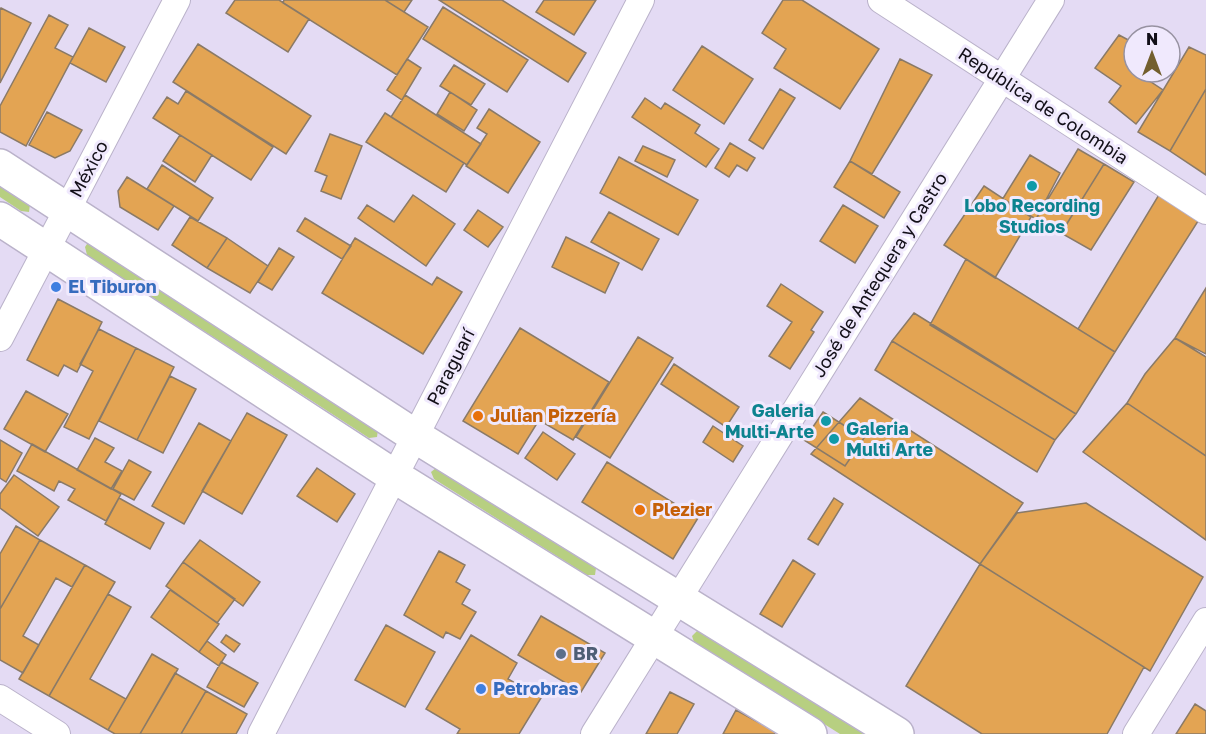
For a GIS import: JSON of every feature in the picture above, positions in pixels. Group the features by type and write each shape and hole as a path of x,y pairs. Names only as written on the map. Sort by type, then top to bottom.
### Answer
{"main road":[{"path":"0,166 415,436 897,734"},
{"path":"0,219 394,476 810,734"}],"street":[{"name":"México","path":"0,338 177,0"},
{"name":"Paraguarí","path":"261,734 640,0"},
{"name":"República de Colombia","path":"880,0 1206,211"},
{"name":"José de Antequera y Castro","path":"594,734 1051,0"},
{"path":"1136,734 1206,621"},
{"path":"0,698 57,734"}],"green space":[{"path":"0,183 30,204 29,212 21,211 0,197"},
{"path":"91,243 378,430 377,437 369,438 87,255 85,247"},
{"path":"436,468 595,565 595,575 587,575 434,479 431,472"},
{"path":"697,631 701,631 864,734 840,734 694,642 692,636"}],"building":[{"path":"235,0 279,0 309,19 288,52 226,13"},
{"path":"284,0 385,0 428,27 397,75 283,3"},
{"path":"385,0 412,0 404,12"},
{"path":"439,0 502,0 586,53 568,82"},
{"path":"544,0 596,0 574,35 536,12"},
{"path":"783,0 802,0 879,49 840,109 774,68 786,49 762,33"},
{"path":"443,7 528,60 507,92 423,39"},
{"path":"1,8 31,23 0,83 0,10"},
{"path":"49,15 68,25 55,48 73,57 26,146 0,132 0,106"},
{"path":"89,28 125,47 106,82 70,63"},
{"path":"1119,35 1122,37 1122,84 1154,84 1163,90 1136,124 1109,102 1121,86 1095,68"},
{"path":"198,44 311,116 286,154 173,82"},
{"path":"702,46 753,79 724,124 673,90"},
{"path":"1189,47 1206,55 1206,89 1170,151 1138,132 1167,84 1182,84 1182,59"},
{"path":"407,59 421,68 402,100 387,90"},
{"path":"900,59 932,75 872,174 850,161"},
{"path":"454,65 485,84 471,105 440,86"},
{"path":"780,89 795,98 763,149 749,140"},
{"path":"1206,89 1206,175 1170,151"},
{"path":"186,91 273,147 251,180 153,118 167,97 178,104"},
{"path":"450,92 477,110 464,131 437,114"},
{"path":"405,95 481,144 467,165 391,117"},
{"path":"645,98 661,109 665,103 700,125 695,133 719,149 706,167 632,117"},
{"path":"489,109 540,142 508,193 466,166 487,134 477,128"},
{"path":"47,112 82,130 70,151 55,158 29,145"},
{"path":"385,113 464,163 446,192 366,142"},
{"path":"330,134 362,146 341,199 321,191 327,176 315,171"},
{"path":"180,135 212,155 195,182 163,161"},
{"path":"730,143 755,158 747,171 737,165 729,177 715,168"},
{"path":"643,146 675,160 667,177 635,161"},
{"path":"1078,149 1104,164 1060,235 1036,219"},
{"name":"Lobo Recording Studios","path":"1030,155 1060,173 1036,219 1002,200"},
{"path":"619,157 698,200 678,235 600,193"},
{"path":"850,161 900,192 884,218 834,187"},
{"path":"1104,164 1134,182 1091,250 1061,233"},
{"path":"162,165 213,198 198,221 147,189"},
{"path":"127,177 174,206 158,230 120,207 118,191"},
{"path":"984,186 1031,217 995,278 944,245"},
{"path":"1160,193 1200,218 1115,352 1078,329"},
{"path":"413,195 455,224 426,266 358,218 367,205 394,222"},
{"path":"843,205 878,226 855,263 820,241"},
{"path":"478,210 503,227 488,247 464,230"},
{"path":"609,212 659,239 642,270 591,242"},
{"path":"190,217 227,238 207,268 172,245"},
{"path":"305,218 351,246 342,259 297,231"},
{"path":"566,237 619,263 605,293 552,267"},
{"path":"227,238 268,266 250,293 207,268"},
{"path":"355,238 432,285 437,277 462,292 423,354 322,293"},
{"path":"279,248 294,257 272,290 258,282"},
{"path":"966,259 1115,352 1076,414 930,325"},
{"path":"781,284 823,312 811,330 814,332 790,369 769,356 792,322 767,306"},
{"path":"1206,288 1206,354 1175,338"},
{"path":"58,299 102,322 77,372 64,365 58,376 27,360"},
{"path":"914,313 1076,414 1055,440 892,341"},
{"path":"520,328 609,382 573,440 539,420 518,454 463,421"},
{"path":"99,329 136,348 89,439 64,427 93,371 80,364"},
{"path":"638,337 673,358 610,458 576,437"},
{"path":"1175,338 1206,357 1206,456 1127,403 1145,374"},
{"path":"892,341 1055,440 1037,472 875,370"},
{"path":"136,348 174,367 137,440 99,421"},
{"path":"674,364 739,407 726,427 661,384"},
{"path":"170,376 196,389 163,453 137,440"},
{"path":"26,391 68,414 45,452 4,429"},
{"path":"860,398 1023,503 980,564 811,454"},
{"path":"1127,403 1206,456 1206,540 1083,452"},
{"name":"Galeria Multi Arte","path":"823,412 864,438 845,466 804,440"},
{"path":"247,413 287,435 242,514 202,491"},
{"path":"199,423 231,441 184,524 152,506"},
{"path":"713,426 743,446 733,462 703,442"},
{"path":"543,432 575,454 557,480 525,458"},
{"path":"95,438 114,448 105,462 122,471 111,489 77,470"},
{"path":"0,440 22,453 6,482 0,478"},
{"path":"32,444 121,494 106,521 68,500 75,489 59,481 54,491 17,471"},
{"path":"129,460 151,472 134,500 113,489"},
{"name":"Plezier","path":"607,462 698,518 673,559 582,502"},
{"path":"317,468 355,494 337,522 297,496"},
{"path":"14,475 59,507 38,536 0,508 0,494"},
{"path":"119,498 164,523 150,549 105,524"},
{"path":"834,498 843,504 818,545 808,539"},
{"path":"1086,503 1203,577 1150,671 980,564 1017,513"},
{"path":"16,526 40,540 0,609 0,554"},
{"path":"40,540 85,565 72,587 56,578 23,636 39,645 23,673 0,660 0,609"},
{"path":"200,540 260,582 243,606 183,562"},
{"path":"439,551 465,565 456,582 470,590 462,604 476,612 460,639 446,632 443,638 404,615"},
{"path":"793,560 815,574 782,627 760,614"},
{"path":"183,562 235,599 217,623 166,586"},
{"path":"980,564 1144,667 1107,734 982,734 906,686"},
{"path":"85,565 115,582 49,696 19,679"},
{"path":"170,590 219,624 199,652 151,617"},
{"path":"108,594 131,607 90,679 126,699 108,730 49,696"},
{"name":"BR","path":"541,616 605,653 581,692 518,655"},
{"path":"386,625 435,652 405,707 355,680"},
{"path":"226,635 240,644 234,652 221,642"},
{"name":"Petrobras","path":"471,635 517,663 508,679 541,698 519,734 457,734 460,729 426,709"},
{"path":"207,641 226,655 219,666 199,652"},
{"path":"152,654 178,669 140,734 115,734 108,730"},
{"path":"221,662 258,683 244,707 207,687"},
{"path":"175,673 206,691 181,734 140,734"},
{"path":"206,691 247,714 236,734 181,734"},
{"path":"670,692 694,704 677,734 646,734"},
{"path":"1195,704 1206,711 1206,734 1176,734"},
{"path":"736,710 776,732 774,734 723,734"}],"place":[{"name":"Lobo Recording Studios","path":"1032,186"},
{"name":"El Tiburon","path":"56,287"},
{"name":"Julian Pizzería","path":"478,416"},
{"name":"Galeria Multi-Arte","path":"826,421"},
{"name":"Galeria Multi Arte","path":"834,439"},
{"name":"Plezier","path":"640,510"},
{"name":"BR","path":"561,654"},
{"name":"Petrobras","path":"481,689"}]}
